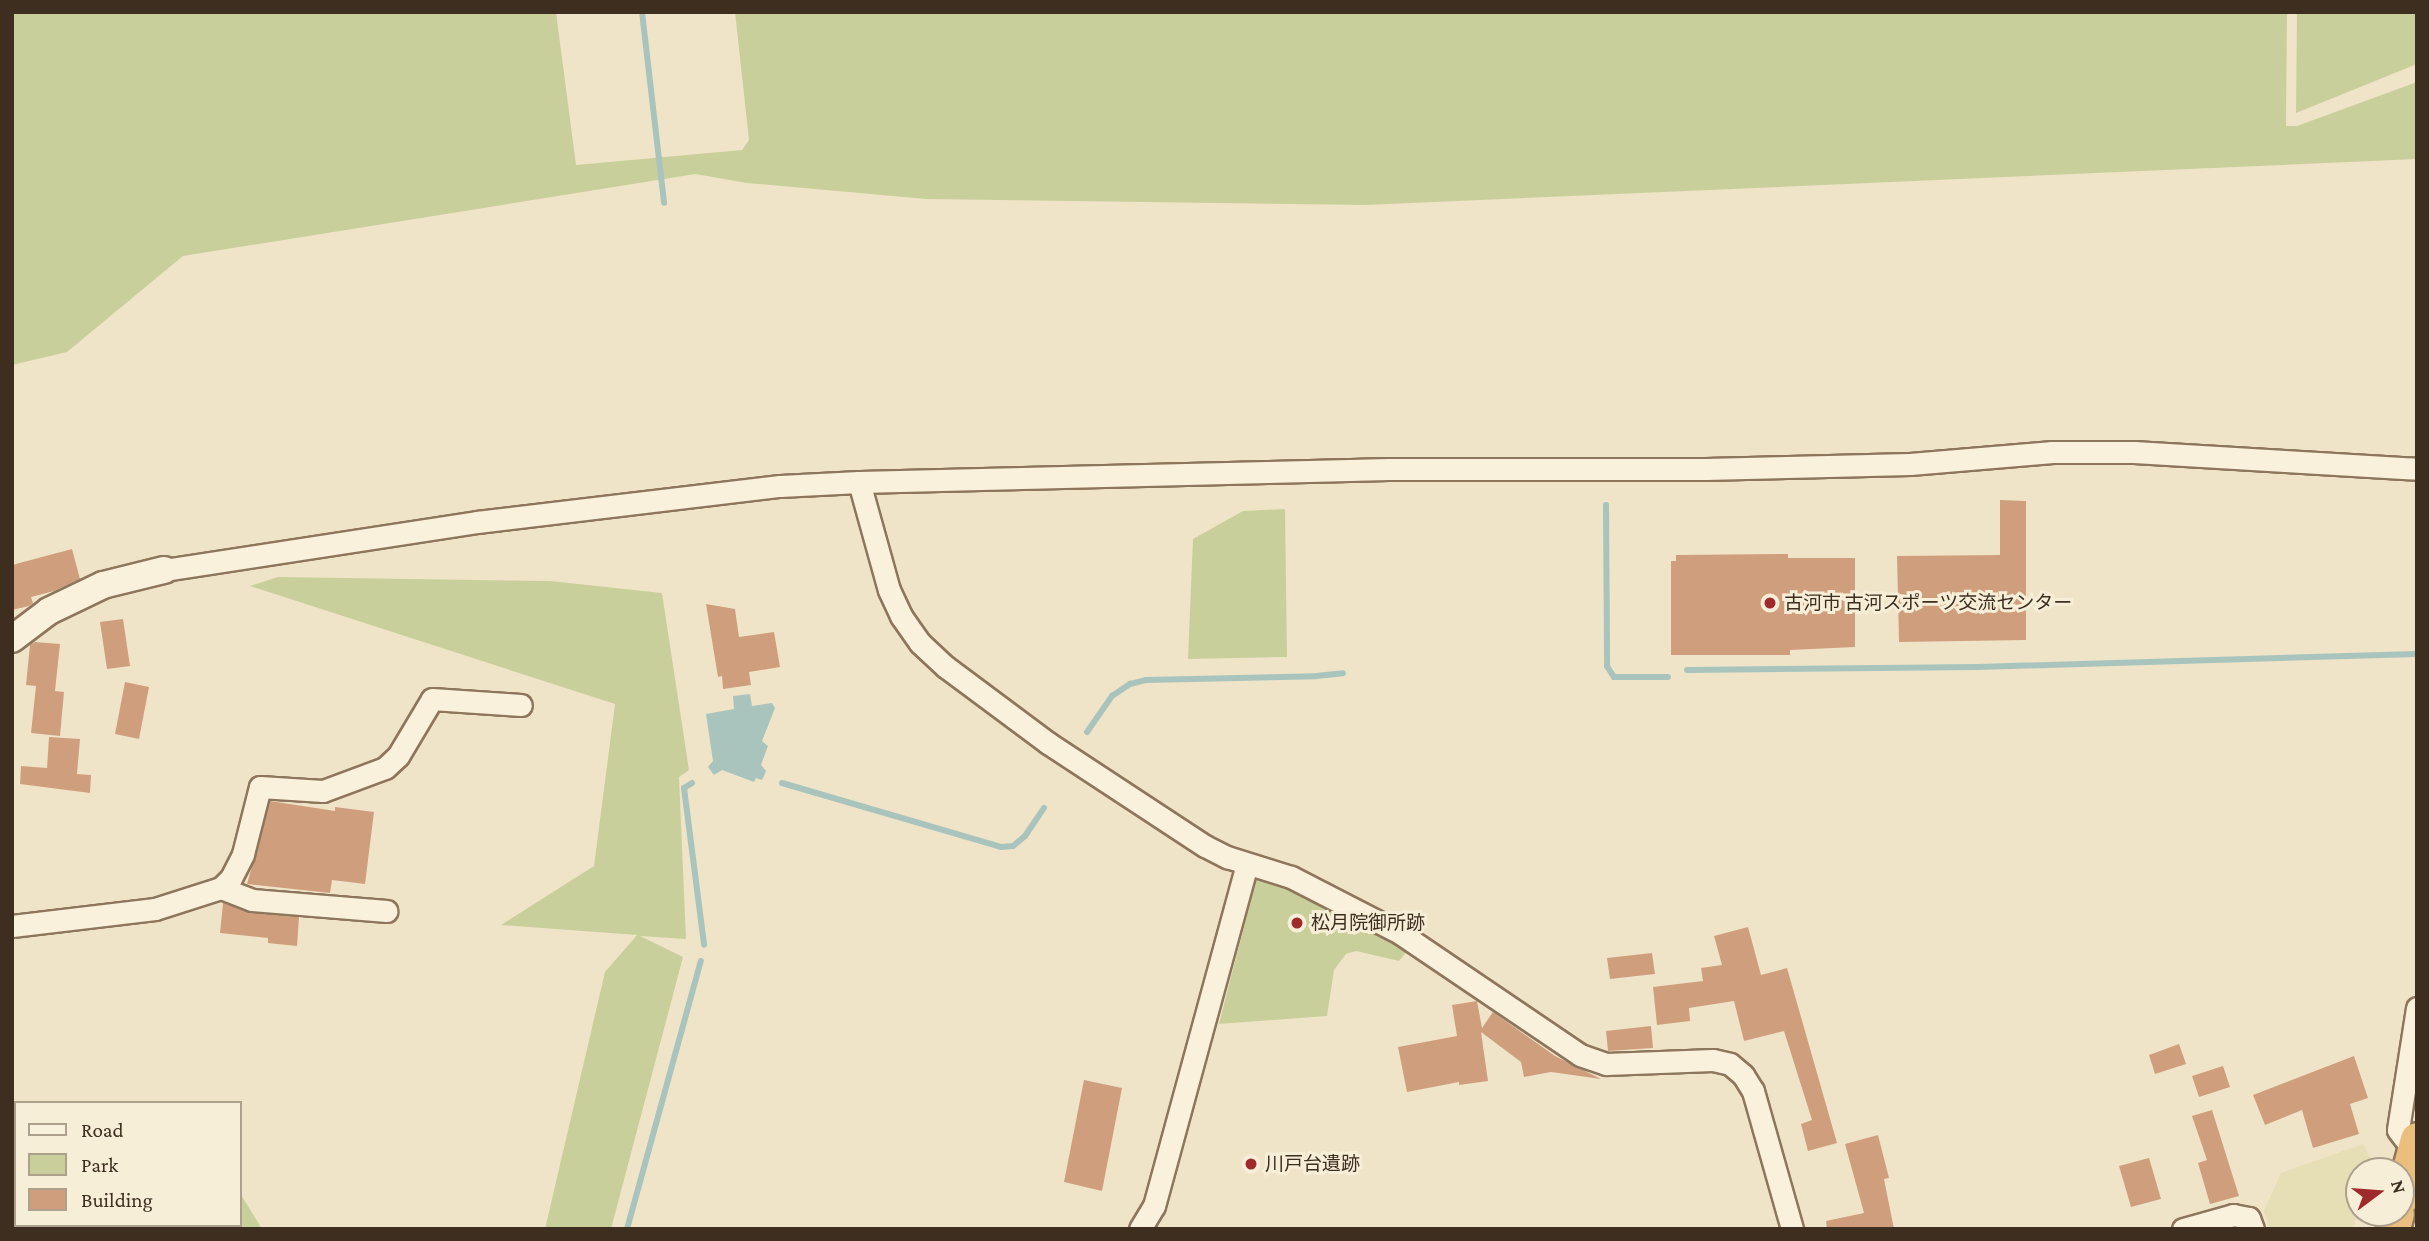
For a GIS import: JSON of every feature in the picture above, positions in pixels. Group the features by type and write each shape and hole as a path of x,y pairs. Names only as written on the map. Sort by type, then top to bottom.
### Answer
{"street":[{"path":"12,639 48,611 103,585 164,570 490,521 780,486 1375,470 1841,466 1910,464 2052,452 2134,452 2417,469"},
{"path":"859,482 889,590 901,617 920,643 946,667 1048,743 1205,846 1247,864 1291,877 1400,933 1580,1055 1606,1065 1713,1060 1730,1064 1744,1075 1753,1091 1793,1229"},
{"path":"12,926 155,909 221,888 232,877 243,854 260,787 323,791 385,768 398,756 432,699 521,705"},
{"path":"1140,1229 1154,1206 1247,864"},
{"path":"221,888 252,900 387,911"},
{"path":"2416,1142 2405,1139 2398,1130 2417,1008"},
{"path":"2183,1229 2233,1215 2249,1218 2253,1229"}],"shaded area":[{"path":"2363,1144 2370,1157 2345,1157 2345,1227 2353,1229 2270,1229 2264,1211 2281,1173"}],"green space":[{"path":"12,12 556,12 576,165 742,150 749,140 735,12 2287,12 2286,126 2297,126 2417,82 2417,159 1366,205 926,199 747,183 695,174 183,256 67,352 12,365"},
{"path":"2297,12 2417,12 2417,64 2296,113"},
{"path":"1285,509 1287,657 1188,659 1193,539 1243,511"},
{"path":"278,577 550,581 662,593 689,770 679,777 686,939 640,936 683,957 611,1229 545,1229 605,972 637,935 501,925 594,866 615,704 250,586"},
{"path":"1257,876 1273,877 1409,949 1399,961 1356,951 1346,954 1334,970 1327,1016 1219,1024"},
{"path":"242,1196 262,1229 147,1229 242,1227"}],"water":[{"path":"750,694 752,706 772,703 775,708 762,741 768,746 761,765 766,771 764,776 762,780 756,778 754,782 722,770 714,775 708,767 713,761 706,714 734,709 733,696"}],"building":[{"name":"古河市 古河スポーツ交流センター","path":"2000,500 2026,501 2026,640 1899,642 1897,556 2000,555"},
{"path":"72,549 80,579 54,591 31,597 33,603 29,606 12,610 12,565"},
{"name":"古河市 古河スポーツ交流センター","path":"1788,554 1788,558 1855,558 1855,647 1790,650 1790,655 1671,655 1671,561 1676,561 1676,555"},
{"path":"706,604 735,609 739,637 774,632 780,667 749,672 751,685 723,689 722,676 718,677"},
{"path":"123,619 130,666 107,669 100,622"},
{"path":"35,642 60,644 55,691 64,692 60,736 31,733 36,686 26,685 30,645"},
{"path":"125,682 149,687 139,739 115,734"},
{"path":"49,737 80,739 77,774 91,775 90,793 20,784 21,766 47,768"},
{"path":"270,801 335,811 335,807 374,812 365,884 332,880 330,893 247,884"},
{"path":"223,903 251,913 299,917 297,946 268,943 268,938 220,933"},
{"path":"1748,927 1761,975 1787,968 1837,1143 1808,1151 1801,1124 1812,1120 1784,1031 1744,1041 1734,1001 1689,1008 1690,1021 1657,1025 1653,987 1703,981 1701,968 1722,965 1714,936"},
{"path":"1652,953 1655,974 1610,979 1607,958"},
{"path":"1477,1001 1482,1028 1493,1012 1555,1056 1601,1079 1551,1072 1524,1077 1521,1062 1481,1032 1488,1081 1459,1085 1459,1082 1407,1092 1398,1047 1457,1036 1452,1005"},
{"path":"1651,1026 1653,1048 1608,1051 1606,1031"},
{"path":"2179,1044 2186,1064 2155,1074 2149,1055"},
{"path":"2354,1056 2368,1098 2350,1104 2359,1134 2313,1148 2302,1110 2265,1125 2253,1095"},
{"path":"2223,1066 2230,1087 2199,1097 2192,1076"},
{"path":"1084,1080 1122,1088 1102,1191 1064,1182"},
{"path":"2212,1110 2239,1196 2210,1204 2198,1163 2207,1160 2192,1116"},
{"path":"1878,1135 1889,1178 1884,1179 1894,1229 1827,1229 1826,1221 1864,1213 1845,1144"},
{"path":"2149,1158 2161,1199 2131,1207 2119,1166"}],"waterway":[{"path":"642,12 664,203"},
{"path":"1606,505 1607,666 1614,677 1668,677"},
{"path":"1687,670 1978,667 2417,654"},
{"path":"1087,732 1112,696 1130,684 1146,680 1343,673"},
{"path":"692,783 684,788 704,945"},
{"path":"782,783 1001,847 1013,846 1025,836 1044,808"},
{"path":"627,1229 701,961"}],"place":[{"name":"古河市 古河スポーツ交流センター","path":"1770,603"},
{"name":"松月院御所跡","path":"1297,923"},
{"name":"川戸台遺跡","path":"1251,1164"}]}
